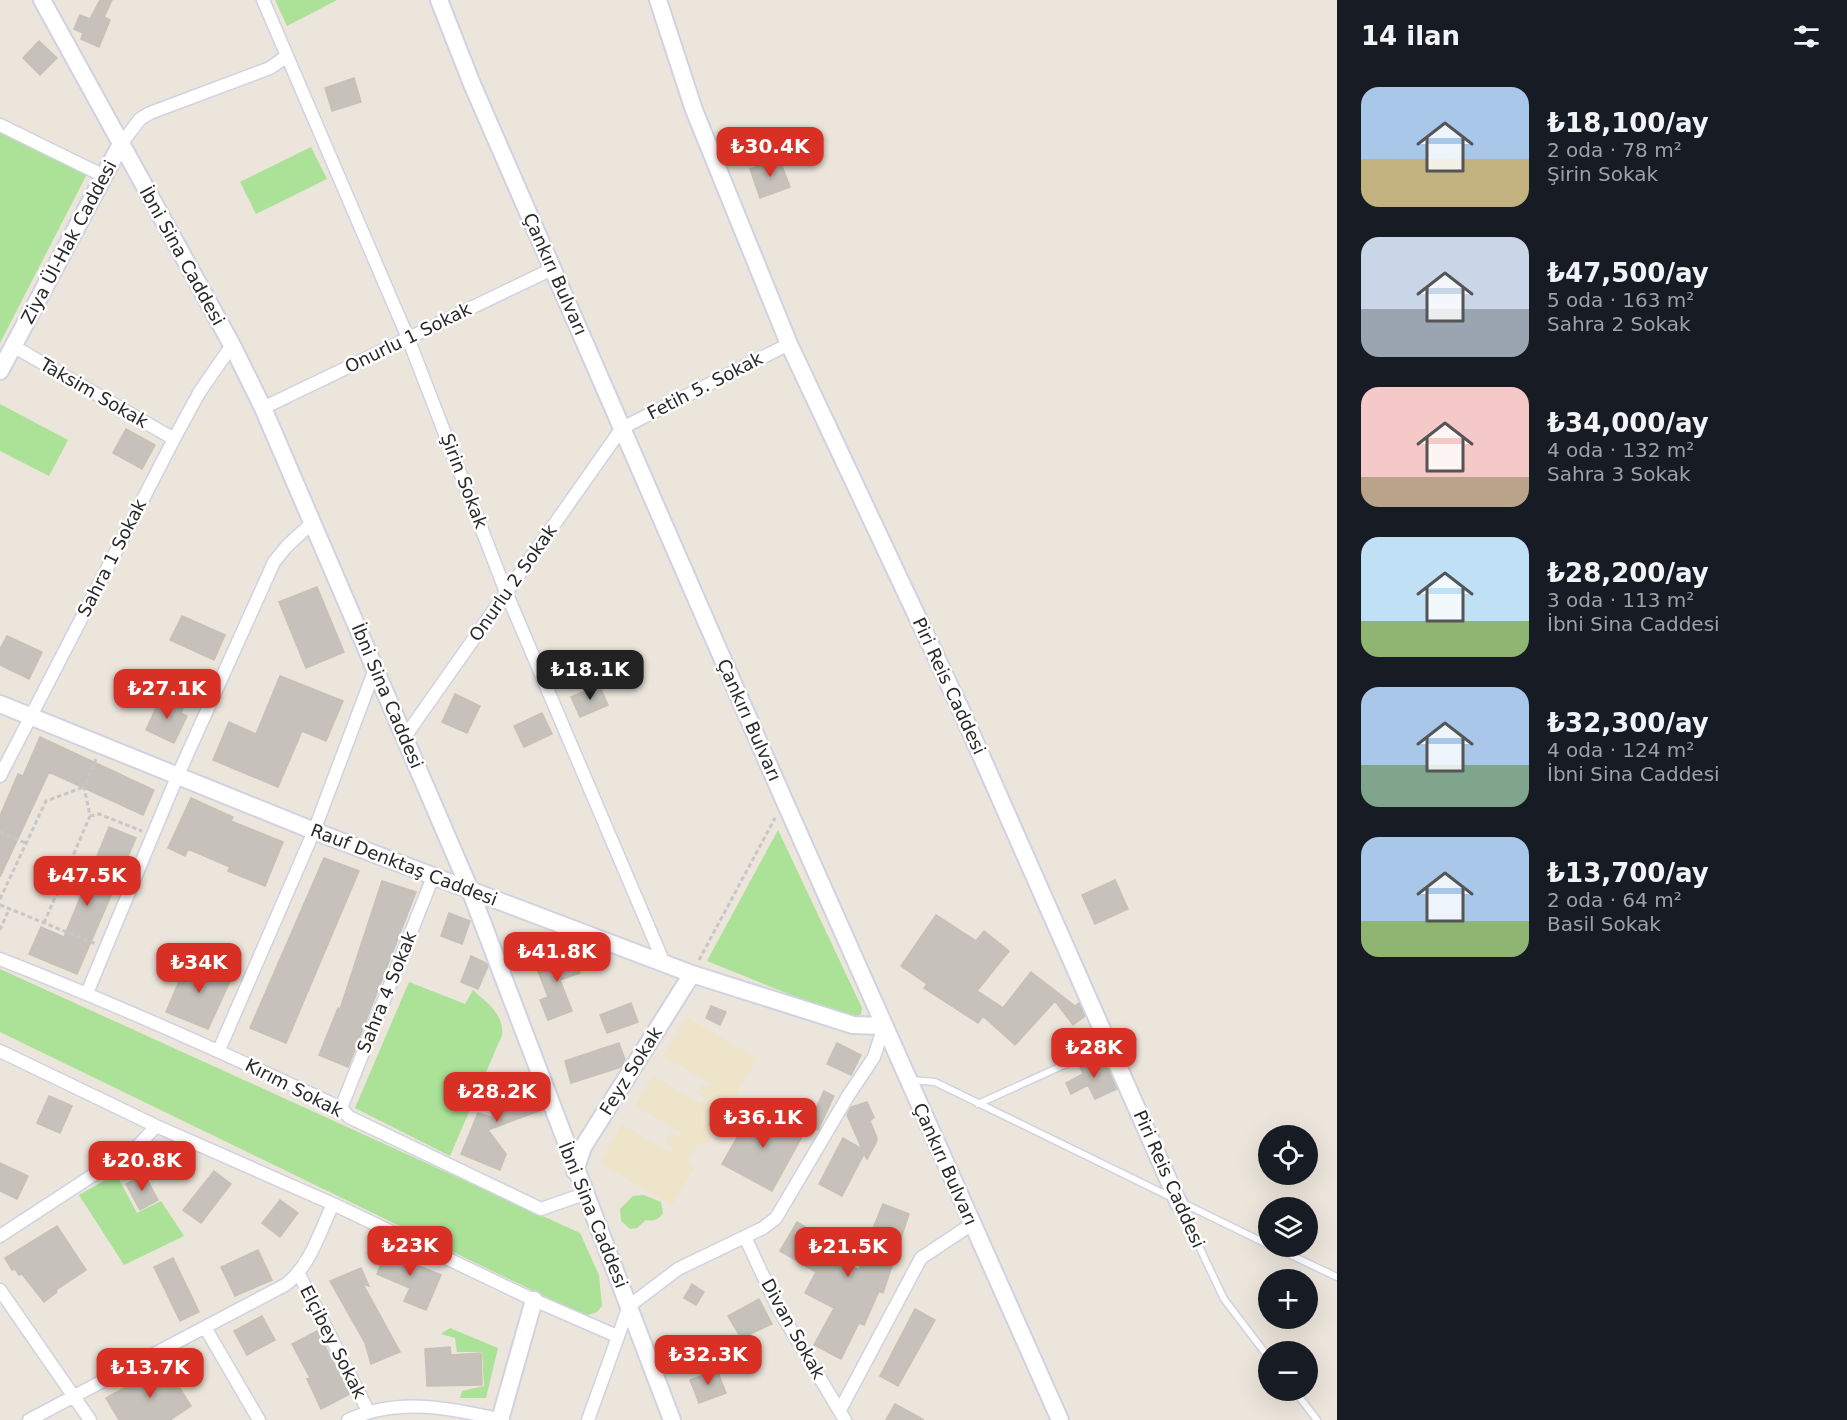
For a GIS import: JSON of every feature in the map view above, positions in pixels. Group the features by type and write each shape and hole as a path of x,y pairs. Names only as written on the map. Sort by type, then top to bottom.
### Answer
{"street":[{"name":"İbni Sina Caddesi","path":"42,0 232,345 263,408 470,890 575,1171 672,1420"},
{"name":"Şirin Sokak","path":"263,0 408,338 506,592 664,963"},
{"name":"Piri Reis Caddesi","path":"658,0 694,110 789,344 961,710 1179,1204"},
{"name":"Çankırı Bulvarı","path":"442,5 552,269 907,1080 1060,1420"},
{"path":"121,144 140,119 150,113 270,68 287,56"},
{"path":"0,125 104,176"},
{"name":"Ziya Ül-Hak Caddesi","path":"0,370 121,144"},
{"name":"Onurlu 1 Sokak","path":"263,408 552,269"},
{"name":"Fetih 5. Sokak","path":"622,428 789,344"},
{"name":"Sahra 1 Sokak","path":"0,776 174,439 199,393 232,345"},
{"name":"Taksim Sokak","path":"13,346 174,439"},
{"name":"Onurlu 2 Sokak","path":"404,738 622,428"},
{"path":"87,993 177,777 274,562 287,546 312,523"},
{"path":"219,1050 314,831 375,669"},
{"name":"Rauf Denktaş Caddesi","path":"0,704 101,747 314,831 692,974 853,1025 884,1026"},
{"name":"Sahra 4 Sokak","path":"341,1108 433,876"},
{"name":"Kırım Sokak","path":"0,959 87,993 219,1050 341,1108 349,1116 541,1209 584,1194"},
{"name":"Feyz Sokak","path":"575,1171 584,1147 692,974"},
{"path":"588,1420 629,1305 678,1269 745,1237 776,1218 848,1096 874,1058 884,1026"},
{"path":"0,1051 156,1126 333,1204 534,1300 617,1336"},
{"path":"0,1236 139,1145 156,1126"},
{"path":"29,1420 206,1329 285,1285 299,1274 333,1204"},
{"path":"843,1415 921,1258 972,1224"},
{"name":"Divan Sokak","path":"745,1237 778,1308 843,1415"},
{"name":"Elçibey Sokak","path":"299,1274 368,1411"},
{"path":"0,1290 90,1420"},
{"path":"348,1420 368,1411 394,1406 427,1407 501,1420 534,1300"},
{"path":"206,1329 259,1420"}],"lane":[{"path":"978,1104 1109,1045"},
{"path":"907,1080 935,1082 1179,1204 1258,1240"},
{"name":"Piri Reis Caddesi","path":"1179,1204 1224,1299 1258,1344"},
{"path":"1294,1257 1337,1277"},
{"path":"1302,1401 1317,1420"}],"path":[{"path":"44,922 90,816 84,788 101,747"},
{"path":"0,899 46,801 84,788"},
{"path":"692,974 784,800"},
{"path":"90,816 99,814 153,835"},
{"path":"0,832 26,844"},
{"path":"0,905 106,947"},
{"path":"0,930 9,908"}],"shaded area":[{"path":"686,1017 757,1058 735,1097 729,1094 718,1113 723,1116 706,1146 699,1142 687,1163 694,1168 672,1205 600,1163 622,1125 671,1153 674,1148 666,1142 671,1133 679,1138 682,1133 635,1106 653,1076 701,1104 705,1098 696,1093 701,1084 708,1087 710,1083 663,1056"}],"green space":[{"path":"275,0 337,0 287,26"},
{"path":"0,132 87,174 0,343"},
{"path":"311,147 327,179 256,214 240,182"},
{"path":"0,404 68,440 49,476 0,451"},
{"path":"778,830 862,1008 861,1014 853,1020 707,961"},
{"path":"0,969 580,1233 599,1275 602,1306 597,1312 585,1316 0,1032"},
{"path":"409,982 465,1004 473,990 498,1015 502,1028 502,1035 450,1156 355,1108"},
{"path":"116,1174 137,1213 161,1201 184,1236 124,1265 79,1195"},
{"path":"644,1195 661,1202 663,1213 656,1219 646,1220 637,1228 630,1229 621,1221 620,1209 633,1196"},
{"path":"450,1328 498,1348 486,1398 460,1398 462,1391 484,1386 482,1352 457,1352 455,1338 441,1334"}],"building":[{"path":"100,0 112,0 104,17 110,20 99,47 81,39 83,33 74,29 80,15 90,19"},
{"path":"39,41 57,58 40,75 23,58"},
{"path":"354,78 361,102 332,111 325,88"},
{"path":"779,158 790,187 760,198 750,169"},
{"path":"126,429 155,445 142,469 113,453"},
{"path":"317,587 344,652 306,668 279,602"},
{"path":"182,616 225,635 214,660 170,640"},
{"path":"7,636 42,652 29,679 0,665 0,649"},
{"path":"280,676 343,701 326,741 302,731 278,787 213,760 229,722 256,734"},
{"path":"599,685 608,705 580,717 571,697"},
{"path":"455,694 480,706 467,733 442,722"},
{"path":"161,697 183,708 181,713 187,716 174,743 146,730"},
{"path":"542,713 552,734 524,747 514,726"},
{"path":"40,737 154,790 143,815 49,772 0,877 0,816 18,774 23,776"},
{"path":"191,798 233,817 231,821 283,842 265,886 228,871 230,867 188,849 185,856 168,848"},
{"path":"109,827 136,838 77,974 29,954 41,927 64,937"},
{"path":"324,858 359,871 286,1043 250,1028"},
{"path":"1115,880 1128,909 1095,924 1082,895"},
{"path":"382,881 416,892 348,1067 319,1055 338,1008 340,1009"},
{"path":"449,913 470,921 462,944 441,936"},
{"path":"936,915 976,941 984,931 1009,951 977,991 1003,1008 1031,972 1075,1006 1079,1003 1085,1016 1073,1025 1055,1001 1015,1045 983,1016 978,1023 924,988 927,984 901,966"},
{"path":"572,952 580,973 560,980 572,1011 548,1020 540,1000 548,997 535,963"},
{"path":"471,956 488,966 478,989 461,982"},
{"path":"189,958 232,977 208,1029 166,1012"},
{"path":"631,1003 638,1022 607,1033 600,1015"},
{"path":"711,1006 726,1012 720,1025 706,1018"},
{"path":"619,1043 625,1060 621,1067 571,1083 565,1061"},
{"path":"837,1043 861,1055 851,1075 827,1064"},
{"path":"1102,1057 1117,1089 1095,1099 1088,1085 1071,1094 1066,1083 1083,1074 1080,1067"},
{"path":"494,1079 516,1096 534,1089 541,1110 488,1130 506,1154 500,1170 461,1154 478,1113 494,1118 482,1091"},
{"path":"824,1091 834,1096 818,1130 808,1125"},
{"path":"49,1096 72,1106 60,1133 37,1123"},
{"path":"867,1102 874,1117 870,1121 877,1138 876,1143 867,1159 864,1154 842,1196 819,1184 843,1138 862,1149 847,1115 851,1107"},
{"path":"755,1106 804,1133 772,1191 722,1164"},
{"path":"0,1163 28,1176 17,1199 0,1191"},
{"path":"214,1171 231,1184 201,1223 183,1210"},
{"path":"144,1174 158,1200 140,1210 126,1184"},
{"path":"280,1200 298,1213 280,1237 262,1223"},
{"path":"883,1204 909,1214 883,1293 879,1291 864,1325 859,1323 841,1359 814,1345 834,1308 805,1293 816,1272 780,1251 797,1222 817,1234 811,1245 859,1270 863,1259 866,1261 878,1228 874,1226"},
{"path":"57,1226 86,1270 56,1290 57,1292 44,1302 22,1274 19,1275 15,1269 12,1270 5,1258"},
{"path":"388,1247 414,1259 412,1263 441,1275 426,1310 404,1301 410,1288 377,1274"},
{"path":"258,1250 272,1280 235,1296 221,1267"},
{"path":"173,1258 199,1312 180,1321 154,1267"},
{"path":"361,1268 369,1286 363,1284 400,1352 371,1364 365,1343 330,1281"},
{"path":"692,1284 704,1292 696,1305 684,1298"},
{"path":"759,1299 772,1324 741,1338 728,1316"},
{"path":"915,1309 935,1320 898,1386 880,1376"},
{"path":"262,1316 275,1340 247,1355 234,1331"},
{"path":"317,1331 350,1394 321,1409 307,1379 310,1378 292,1344"},
{"path":"450,1347 451,1355 481,1353 482,1385 427,1386 425,1349"},
{"path":"166,1366 191,1406 170,1420 119,1420 106,1398"},
{"path":"717,1370 726,1393 699,1403 690,1380"},
{"path":"895,1404 924,1420 886,1420"}]}
